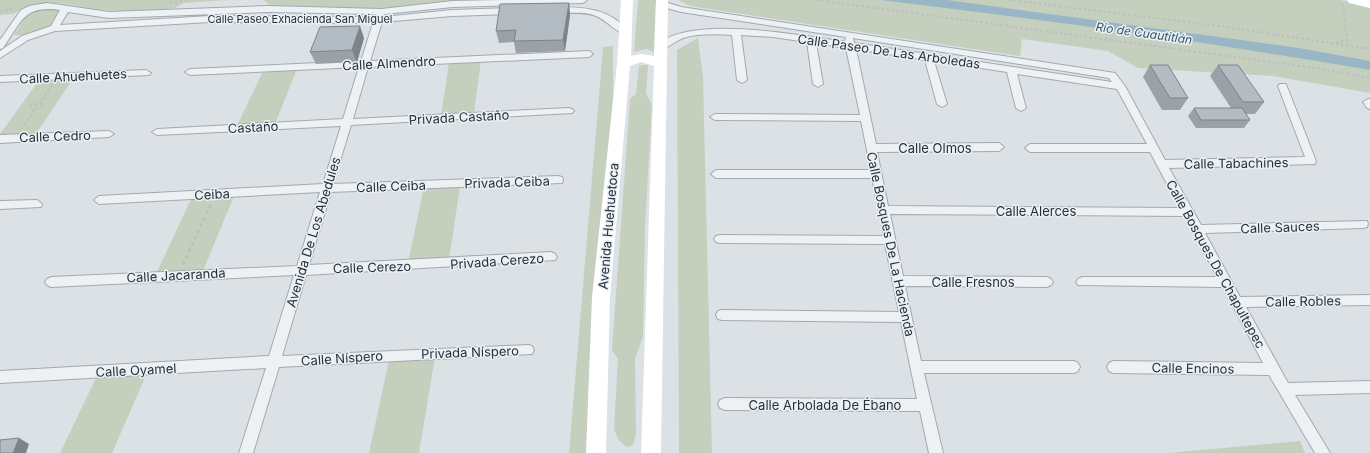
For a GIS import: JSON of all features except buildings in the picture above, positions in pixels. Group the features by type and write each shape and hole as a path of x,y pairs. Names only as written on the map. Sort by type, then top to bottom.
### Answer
{"main road":[{"name":"Avenida Huehuetoca","path":"598,452 601,297 624,64 627,0"},
{"path":"1353,0 1370,4"},
{"path":"648,451 662,2"},
{"path":"624,64 634,59 644,57 652,59 660,55"}],"street":[{"name":"Calle Paseo Exhacienda San Miguel","path":"0,55 25,38 54,28 210,18 380,16 452,9 583,0"},
{"name":"Calle Paseo De Las Arboledas","path":"662,2 681,9 928,56 1120,86"},
{"name":"Calle Paseo Exhacienda San Miguel","path":"2,41 20,16 27,10 47,6 109,15 268,9 380,16"},
{"path":"54,28 66,8"},
{"name":"Calle Paseo Exhacienda San Miguel","path":"452,9 545,11 587,10 599,13 625,32"},
{"name":"Avenida De Los Abedules","path":"246,453 301,269 348,123 380,16"},
{"name":"Calle Paseo De Las Arboledas","path":"660,55 681,36 736,32 849,40 1112,75"},
{"path":"736,32 742,80"},
{"path":"2,41 25,38"},
{"path":"811,38 818,84"},
{"name":"Calle Bosques De La Hacienda","path":"849,40 864,118 907,316 924,405 936,453"},
{"name":"Calle Almendro","path":"190,72 589,54"},
{"path":"928,56 942,104"},
{"path":"1011,69 1021,108"},
{"name":"Calle Ahuehuetes","path":"0,79 146,73"},
{"name":"Calle Bosques De Chapultepec","path":"1112,75 1120,86 1152,148 1284,389 1323,453"},
{"name":"Calle Tabachines","path":"1161,164 1311,162 1283,86"},
{"name":"Privada Castaño","path":"348,123 570,111"},
{"path":"715,117 864,118"},
{"name":"Castaño","path":"157,132 348,123"},
{"name":"Calle Cedro","path":"0,138 109,134"},
{"name":"Calle Olmos","path":"871,148 999,147"},
{"path":"1030,148 1152,148"},
{"path":"716,174 876,174"},
{"name":"Privada Ceiba","path":"456,184 558,180"},
{"name":"Calle Ceiba","path":"326,188 456,184"},
{"name":"Ceiba","path":"99,200 326,188"},
{"path":"0,205 37,204"},
{"name":"Calle Alerces","path":"884,210 1187,212"},
{"name":"Calle Sauces","path":"1197,229 1363,224"},
{"path":"720,239 890,240"},
{"name":"Privada Cerezo","path":"442,264 552,257"},
{"name":"Calle Cerezo","path":"301,269 442,264"},
{"name":"Calle Jacaranda","path":"51,282 301,269"},
{"name":"Calle Fresnos","path":"899,281 1047,282"},
{"path":"1082,282 1226,282"},
{"name":"Calle Robles","path":"1237,302 1370,300"},
{"path":"722,315 907,316"},
{"name":"Privada Níspero","path":"412,354 528,350"},
{"name":"Calle Níspero","path":"273,363 412,354"},
{"name":"Calle Oyamel","path":"0,377 273,363"},
{"path":"916,367 1074,367"},
{"name":"Calle Encinos","path":"1113,367 1273,369"},
{"path":"1284,389 1370,387"},
{"name":"Calle Arbolada De Ébano","path":"725,404 924,405"}],"path":[{"path":"817,0 1315,68 1370,78"},
{"path":"1009,0 1219,26 1370,49"},
{"path":"1333,43 1347,40 1342,0"},
{"path":"35,110 32,109 32,106 40,103 58,77"},
{"path":"15,138 35,110 44,105 43,103 40,103"},
{"path":"179,275 215,194"}],"green space":[{"path":"0,0 228,0 184,3 175,8 137,12 101,10 58,3 29,5 13,14 0,15"},
{"path":"264,0 495,0 369,9 271,6"},
{"path":"638,0 656,0 654,52 646,49 634,52"},
{"path":"678,0 1341,0 1370,6 1370,93 1273,76 1138,68 1108,51 1022,39 1020,56 690,6"},
{"path":"39,9 61,9 58,16 50,26 32,34 14,35 26,17"},
{"path":"698,38 703,78 712,453 679,453 677,50"},
{"path":"613,46 613,97 595,285 586,453 569,453 603,47"},
{"path":"481,61 474,113 441,116 449,63"},
{"path":"648,65 646,93 652,105 645,226 643,336 635,359 636,434 633,445 626,447 618,439 614,429 618,359 612,350 630,99 636,94 639,66"},
{"path":"297,69 275,124 237,126 263,71"},
{"path":"74,77 36,134 0,134 40,79"},
{"path":"460,186 449,260 408,263 424,187"},
{"path":"234,196 203,271 156,274 192,197"},
{"path":"435,357 419,453 369,453 389,360"},
{"path":"147,373 112,453 60,453 97,376"},
{"path":"1300,441 1305,453 1169,453"}],"water":[{"name":"Rio de Cuautitlán","path":"881,0 947,0 1299,48 1370,61 1370,70 1126,32"}]}
